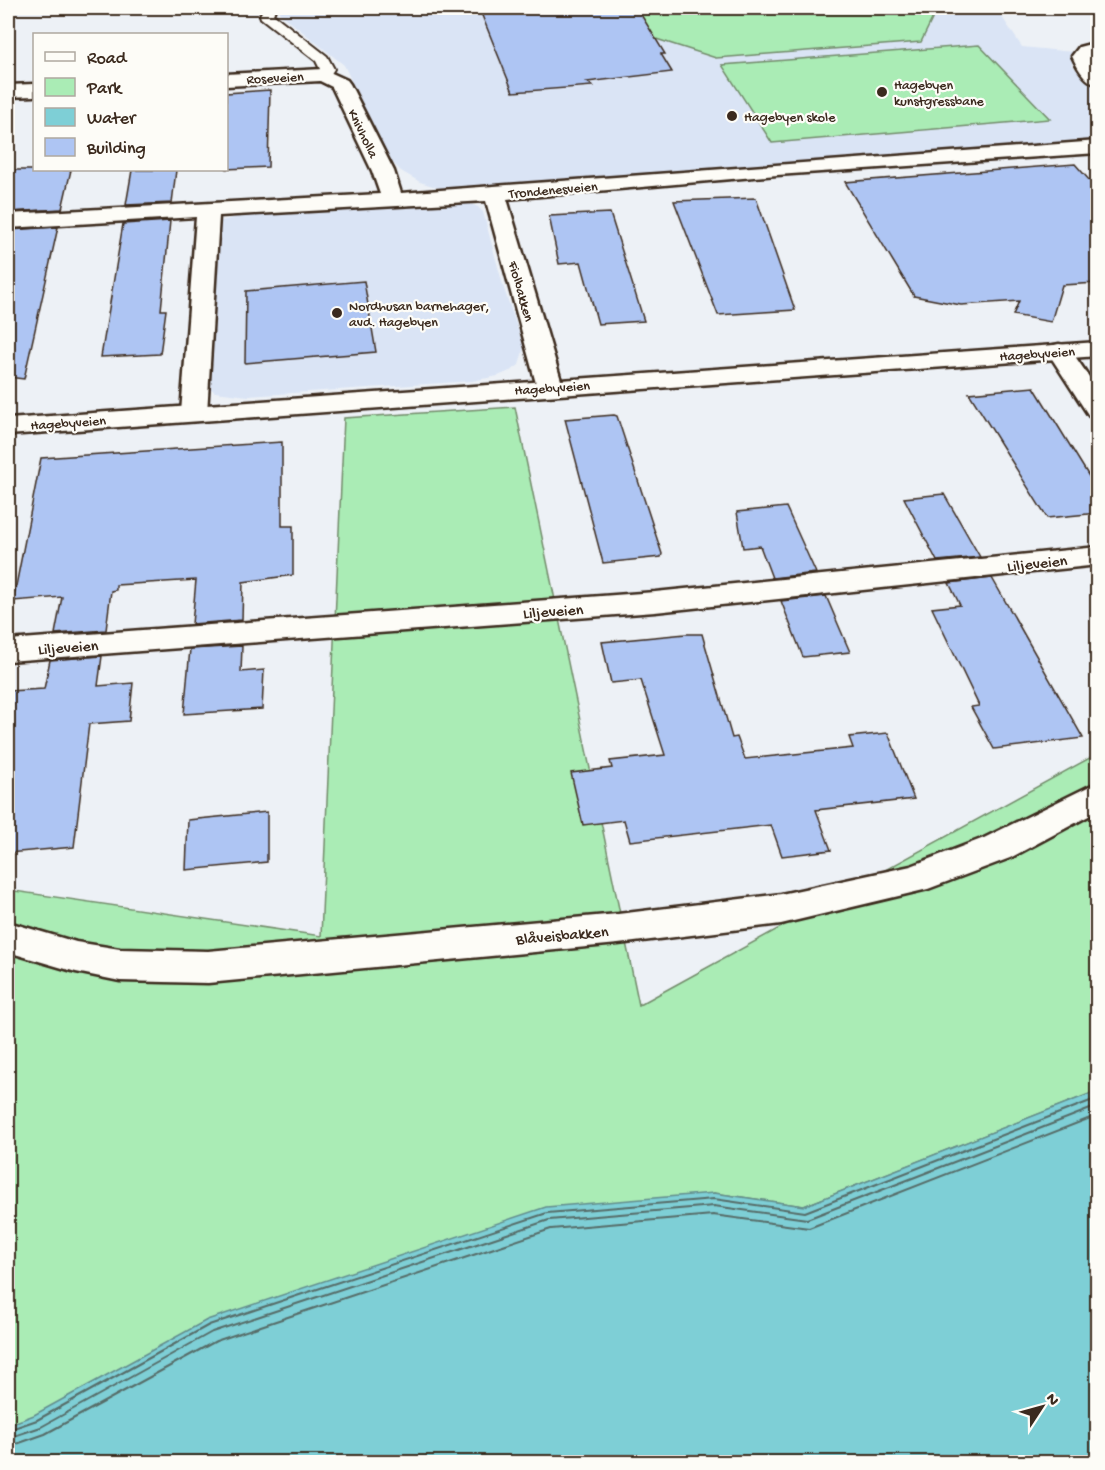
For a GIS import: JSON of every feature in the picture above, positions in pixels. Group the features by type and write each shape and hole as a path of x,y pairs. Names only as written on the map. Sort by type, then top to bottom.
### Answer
{"street":[{"path":"1098,47 1086,51 1081,57 1098,79"},
{"name":"Roseveien","path":"228,80 323,75"},
{"name":"Knivholla","path":"323,75 340,84 383,171 393,200"},
{"path":"8,91 33,90"},
{"name":"Trondenesveien","path":"8,221 495,195 777,169 1098,147"},
{"name":"Fiolbakken","path":"495,195 550,387"},
{"path":"194,413 208,210"},
{"name":"Hagebyveien","path":"8,427 1098,349"},
{"path":"1059,351 1098,410"},
{"name":"Liljeveien","path":"8,651 655,602 1098,556"},
{"name":"Blåveisbakken","path":"8,937 76,957 120,965 208,967 606,930 781,909 915,879 997,848 1098,795"}],"lane":[{"path":"270,8 266,15 322,59 327,69 323,75"}],"shaded area":[{"name":"Hagebyen skole","path":"282,8 996,8 1022,47 1073,52 1072,65 1097,91 1097,140 446,190 420,182 401,171 387,157 344,65 279,13"},
{"path":"467,203 478,207 483,212 504,289 524,347 519,365 512,370 498,376 472,381 248,396 215,392 205,384 216,225 221,221 246,215"}],"green space":[{"path":"637,8 937,9 921,42 716,58 625,29 612,13"},
{"name":"Hagebyen kunstgressbane","path":"979,45 1050,119 772,143 722,65"},
{"path":"515,407 639,1005 1097,754 1097,1091 804,1206 714,1193 8,1425 8,890 321,936 344,418"}],"water":[{"path":"1097,1091 1097,1462 8,1462 8,1425 34,1415 207,1320 546,1207 714,1193 804,1206"}],"building":[{"path":"479,8 637,8 665,54 661,54 672,72 587,82 593,86 513,92"},
{"path":"270,90 268,167 228,169 228,93"},
{"path":"1075,164 1098,190 1098,283 1062,285 1051,322 1013,315 1019,301 961,305 914,296 845,182"},
{"path":"8,170 71,171 62,209 8,212"},
{"path":"132,171 176,171 172,203 126,205"},
{"path":"756,198 795,310 718,315 674,201"},
{"path":"610,213 644,321 598,324 581,262 559,264 549,216"},
{"path":"170,221 161,310 166,310 160,354 101,357 123,224"},
{"path":"58,227 24,379 8,377 8,230"},
{"path":"364,281 376,352 245,363 246,291"},
{"path":"1034,387 1098,491 1098,513 1047,518 969,393"},
{"path":"617,416 662,554 661,557 603,563 565,419"},
{"path":"282,442 282,526 293,526 293,575 243,582 242,620 192,624 196,580 116,585 116,590 111,591 106,630 55,634 62,597 13,601 41,458"},
{"path":"944,494 980,557 937,561 904,498"},
{"path":"786,507 816,573 772,578 760,546 743,548 737,512"},
{"path":"992,578 1083,738 994,749 971,707 979,706 932,608 960,605 949,583"},
{"path":"826,596 850,652 803,657 781,601"},
{"path":"702,634 732,738 737,737 745,759 853,748 849,737 888,733 914,799 816,810 831,850 782,856 771,825 630,841 624,820 583,825 571,773 612,768 610,761 665,755 641,680 611,683 602,642"},
{"path":"242,646 241,672 264,670 262,709 184,714 190,649"},
{"path":"102,656 98,686 133,683 129,721 89,724 74,847 8,853 8,691 44,689 50,660"},
{"path":"267,812 267,862 186,870 188,820"}],"place":[{"name":"Hagebyen kunstgressbane","path":"882,92"},
{"name":"Hagebyen skole","path":"732,116"},
{"name":"Nordhusan barnehager, avd. Hagebyen","path":"337,313"}]}
